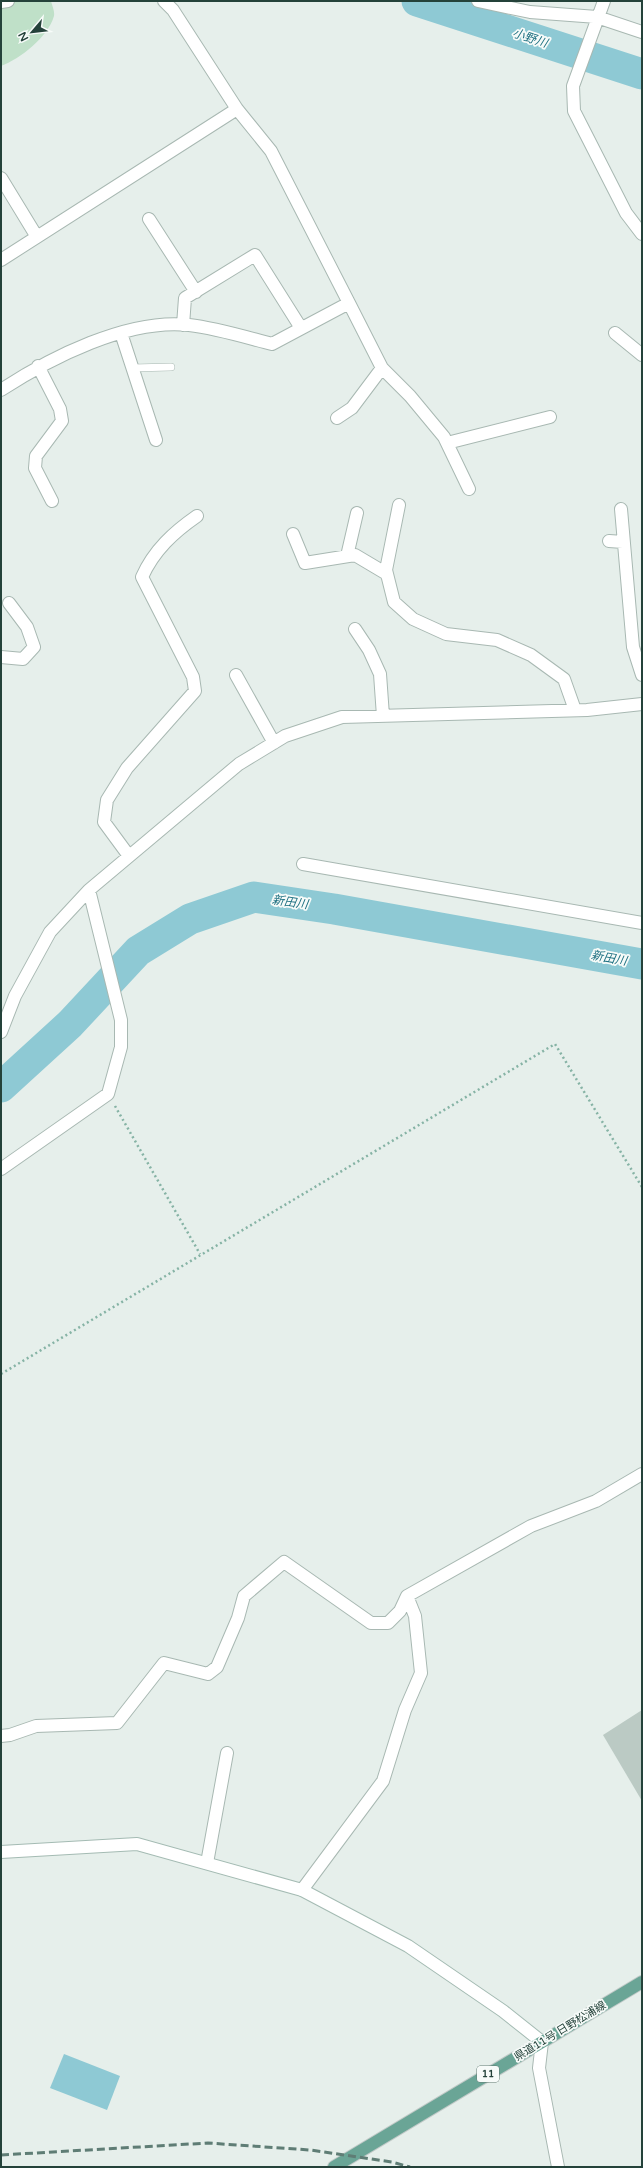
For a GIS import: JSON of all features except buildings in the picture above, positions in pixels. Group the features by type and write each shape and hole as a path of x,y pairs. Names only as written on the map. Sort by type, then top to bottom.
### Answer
{"main road":[{"name":"県道11号 日野松浦線","path":"339,2166 642,1982"}],"street":[{"path":"1,2 8,1"},
{"path":"164,1 173,10 237,108 271,151 382,368 410,396 444,437 469,489"},
{"path":"478,1 642,32"},
{"path":"604,1 595,22 573,86 574,111 626,213 642,234"},
{"path":"1,260 237,108"},
{"path":"1,178 37,237"},
{"path":"149,219 196,292"},
{"path":"183,325 185,298 255,255 301,328"},
{"path":"1,390 38,366 120,333 151,326 183,325 272,344 349,303"},
{"path":"120,333 156,440"},
{"path":"616,333 642,355"},
{"path":"38,366 60,409 62,422 36,456 35,468 52,501"},
{"path":"337,418 352,408 382,368"},
{"path":"447,443 550,417"},
{"path":"399,505 386,570 394,602 413,619 446,634 497,640 531,655 564,679 575,710"},
{"path":"620,508 633,647 642,675"},
{"path":"347,556 357,513"},
{"path":"129,856 104,822 107,800 127,768 195,691 193,677 142,577 149,561 175,530 197,516"},
{"path":"293,534 305,563 355,555 387,574"},
{"path":"608,541 624,542"},
{"path":"1,657 23,659 34,647 27,628 9,603"},
{"path":"355,629 369,650 380,674 383,716"},
{"path":"236,675 274,743"},
{"path":"1,1032 16,996 50,932 89,890 239,764 285,736 342,717 575,710 642,704"},
{"path":"303,864 642,923"},
{"path":"1,1169 108,1094 121,1047 122,1020 102,948 89,890"},
{"path":"1,1736 10,1735 36,1726 117,1723 164,1663 208,1674 217,1667 238,1618 244,1596 284,1562 371,1623 388,1623 400,1611 407,1596 531,1526 596,1501 642,1474"},
{"path":"302,1890 383,1781 405,1710 421,1673 415,1616 407,1596"},
{"path":"208,1864 227,1753"},
{"path":"1,1852 137,1844 302,1890 408,1946 503,2011 542,2042 539,2068 558,2167"}],"lane":[{"path":"133,368 171,367"}],"path":[{"path":"1,1374 200,1254 555,1044 642,1187"},
{"path":"108,1094 200,1254"}],"green space":[{"path":"1,1 51,1 54,16 51,24 40,39 25,53 1,66"}],"water":[{"path":"64,2054 120,2076 107,2110 50,2088"}],"waterway":[{"name":"小野川","path":"417,1 642,74"},
{"name":"新田川","path":"1,1087 70,1024 138,951 190,919 254,897 334,909 642,964"}],"railway":[{"path":"1,2155 208,2143 310,2150 392,2162 410,2167"}]}
